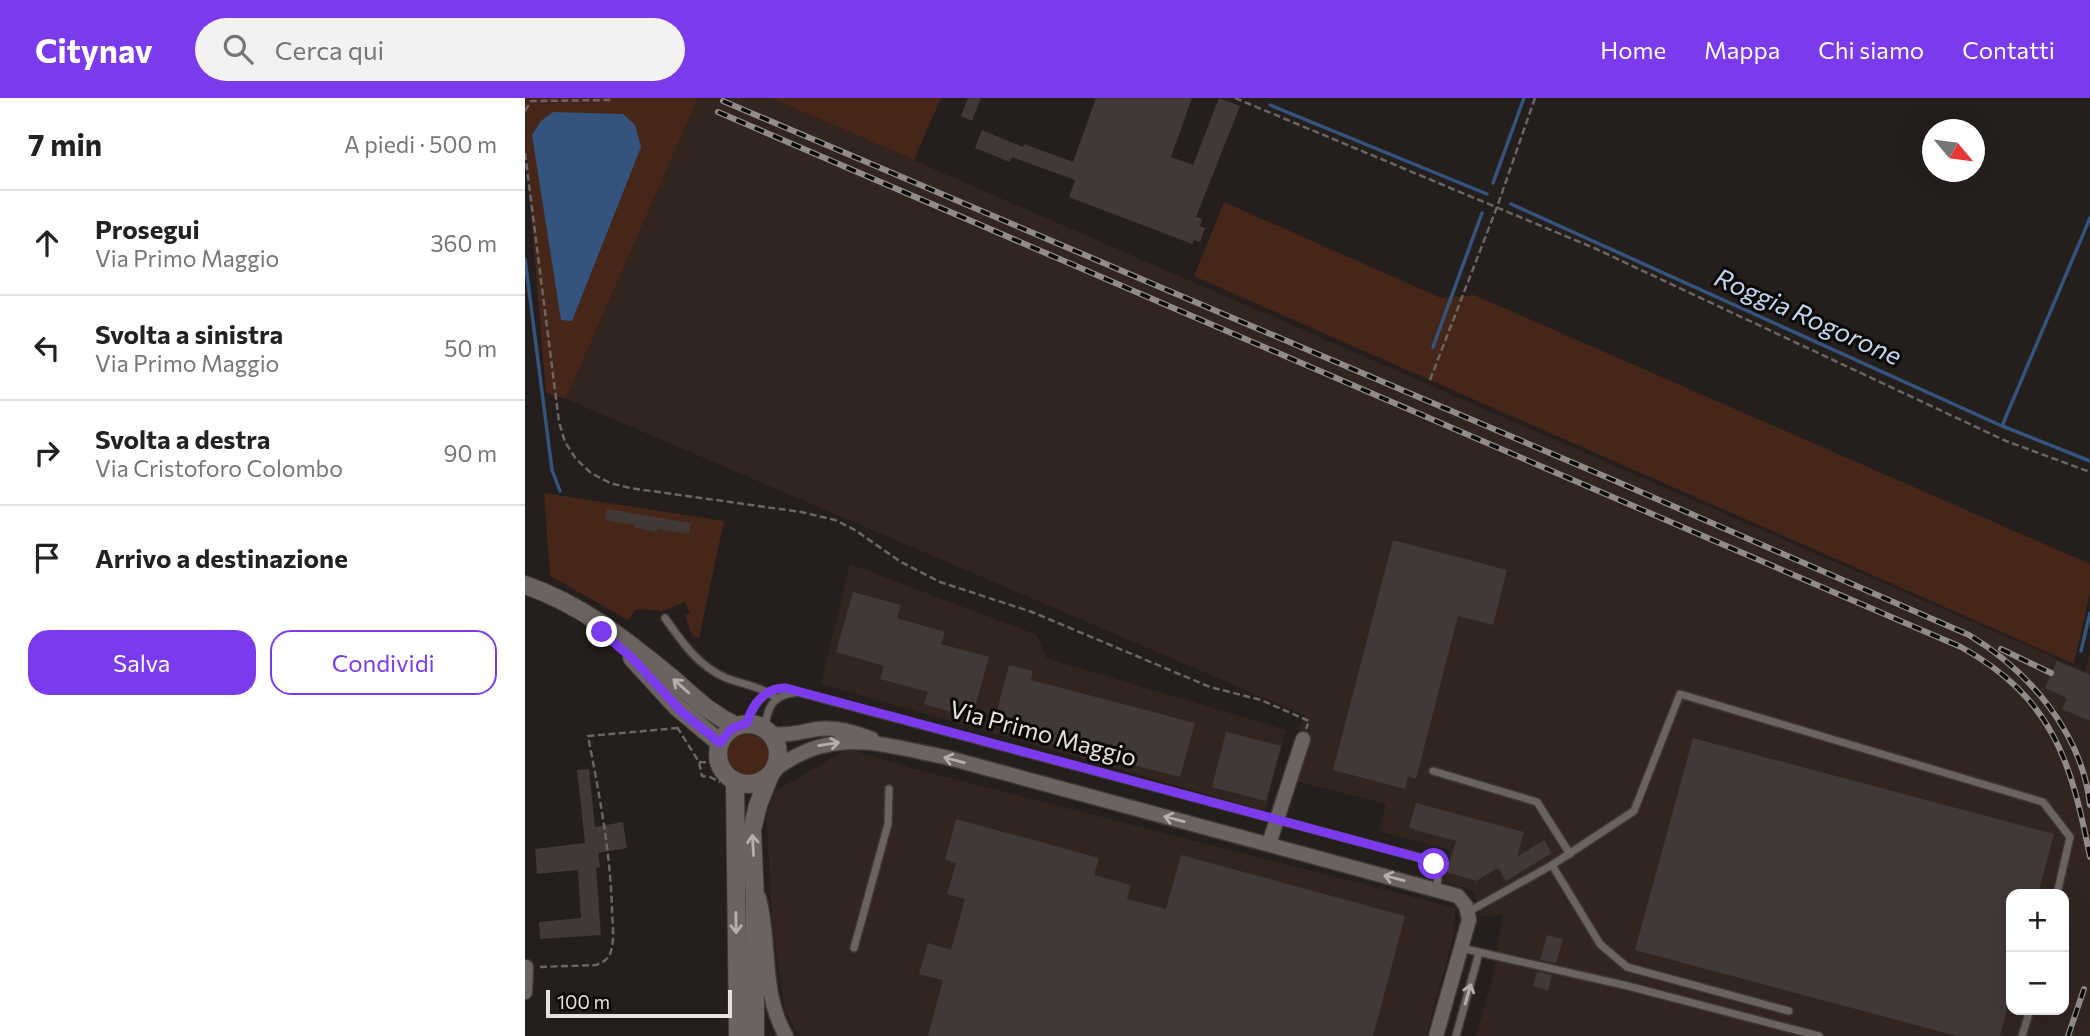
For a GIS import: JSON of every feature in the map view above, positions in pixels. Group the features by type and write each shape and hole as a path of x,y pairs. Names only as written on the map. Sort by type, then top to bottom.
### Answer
{"street":[{"path":"525,587 561,599 599,621 667,674 708,712 741,725 768,731 779,752 753,825 755,1036"},
{"path":"525,587 573,612 611,639 645,671 676,706 720,743"},
{"path":"741,725 727,733 720,743 719,763 725,773 735,781 752,784 761,782 772,772"},
{"name":"Via Primo Maggio","path":"768,731 790,736 819,729 838,729 890,746"},
{"path":"1269,844 1303,739"},
{"name":"Via Primo Maggio","path":"772,772 796,755 827,743 890,746 958,761 1436,889 1458,896 1468,912"},
{"path":"735,781 738,1036"},
{"path":"755,884 765,923 770,994 786,1036"},
{"path":"1436,1036 1468,925 1468,912"},
{"path":"525,992 526,967"}],"lane":[{"path":"665,618 689,651 708,668 725,677 757,686 776,698 767,711 768,731"},
{"name":"Via Primo Maggio","path":"768,692 783,688 1431,862 1438,872 1436,889"},
{"path":"741,725 768,692"},
{"name":"Via Primo Maggio","path":"776,698 799,693"},
{"path":"1468,912 1552,866 1634,811 1680,694 2043,802 2070,837 2058,889"},
{"path":"1433,771 1537,802 1570,854"},
{"path":"854,948 888,824 890,789"},
{"path":"1552,866 1600,944 1627,967 1789,1012"},
{"path":"1461,948 1628,986 1819,1036"},
{"path":"1456,1036 1479,953"},
{"path":"2022,1036 2028,1015"}],"path":[{"path":"1235,98 1594,248 2006,441 2090,472"},
{"path":"1430,380 1497,207 1535,98"},
{"path":"525,111 531,101 612,100"},
{"path":"525,153 559,422 570,451 591,473 620,486 801,512 835,520 855,530 901,562 940,582 1031,612 1210,687 1261,700 1309,721 1303,739"},
{"path":"672,719 699,762 719,763"},
{"path":"526,967 596,965 603,963 611,953 611,869 602,804 588,736 678,728"}],"shaded area":[{"path":"525,98 698,98 566,399 546,393 525,139"},
{"path":"698,98 771,98 2085,671 2090,653 2090,1036 1476,1036 1491,983 1503,915 1481,916 1473,890 1443,882 1451,850 1379,831 1386,804 1296,781 1310,742 1296,736 1304,715 566,399"},
{"path":"771,98 941,98 914,160"},
{"path":"1224,202 1441,298 1474,295 2090,564 2090,592 2074,664 1194,276"},
{"path":"544,493 724,521 699,638 692,636 685,615 690,613 685,602 663,611 636,609 628,620 550,576"},
{"path":"850,564 1037,635 1046,658 1286,730 1265,811 821,684"},
{"path":"748,734 756,735 762,740 767,746 767,762 762,768 756,773 748,774 740,773 734,768 729,762 728,754 729,746 734,740 740,735"},
{"path":"848,749 915,769 1456,908 1452,942 1426,1036 800,1036 785,1011 773,931 766,812 775,791"}],"water":[{"path":"553,112 623,114 635,125 641,147 572,321 561,320 532,135 541,121"}],"building":[{"path":"968,98 981,98 972,121 961,116"},
{"path":"1096,98 1192,98 1171,157 1193,165 1219,98 1240,106 1196,217 1202,219 1200,226 1205,228 1200,242 1194,240 1192,244 1069,197 1075,180 1012,157 1010,162 975,148 982,130 1023,147 1024,144 1073,162"},
{"path":"607,509 691,523 689,534 657,529 657,532 605,520"},
{"path":"1393,540 1507,570 1493,625 1458,616 1416,779 1408,776 1405,789 1333,770"},
{"path":"853,592 901,605 897,618 945,632 941,644 989,657 972,718 924,704 928,692 880,679 884,666 836,652"},
{"path":"2057,661 2090,675 2090,721 2062,709 2067,698 2045,688"},
{"path":"1009,665 1033,671 1031,680 1195,723 1180,777 1006,732 1009,722 995,718"},
{"path":"1226,732 1281,746 1266,801 1212,787"},
{"path":"1693,738 2054,834 2039,889 2006,889 2006,1014 2000,1036 1957,1036 1635,950"},
{"path":"589,769 595,827 623,822 627,848 598,853 600,867 596,868 601,935 540,939 539,922 581,918 578,870 537,874 535,849 585,843 577,770"},
{"path":"1416,803 1524,832 1517,857 1544,840 1552,853 1506,881 1498,868 1476,881 1447,872 1456,841 1409,828"},
{"path":"956,819 1099,858 1094,875 1131,885 1127,899 1166,909 1181,855 1405,916 1373,1036 928,1036 943,980 919,974 928,943 951,950 965,899 947,894 956,863 945,860"},
{"path":"1547,935 1563,939 1556,963 1540,960"},
{"path":"1537,972 1552,975 1548,991 1533,986"}],"waterway":[{"path":"1493,183 1524,98"},
{"name":"Roggia Rogorone","path":"1270,105 1487,194"},
{"name":"Roggia Rogorone","path":"1511,204 2002,426 2090,461"},
{"path":"1433,347 1482,213"},
{"path":"2002,426 2090,218"},
{"path":"525,259 552,470 560,491"},
{"path":"2081,651 2090,613"}],"railway":[{"path":"723,101 1604,476 1969,635 2012,667 2049,706 2076,753 2085,778 2090,805"},
{"path":"718,112 1961,647 1992,667 2017,688 2053,735 2075,791 2090,857"},
{"path":"2001,649 2051,673"},
{"path":"2068,1036 2084,989"}],"route":[{"path":"602,632 645,671 682,712 720,743 731,729 747,723 765,694 786,688 1428,860 1434,864"}]}
